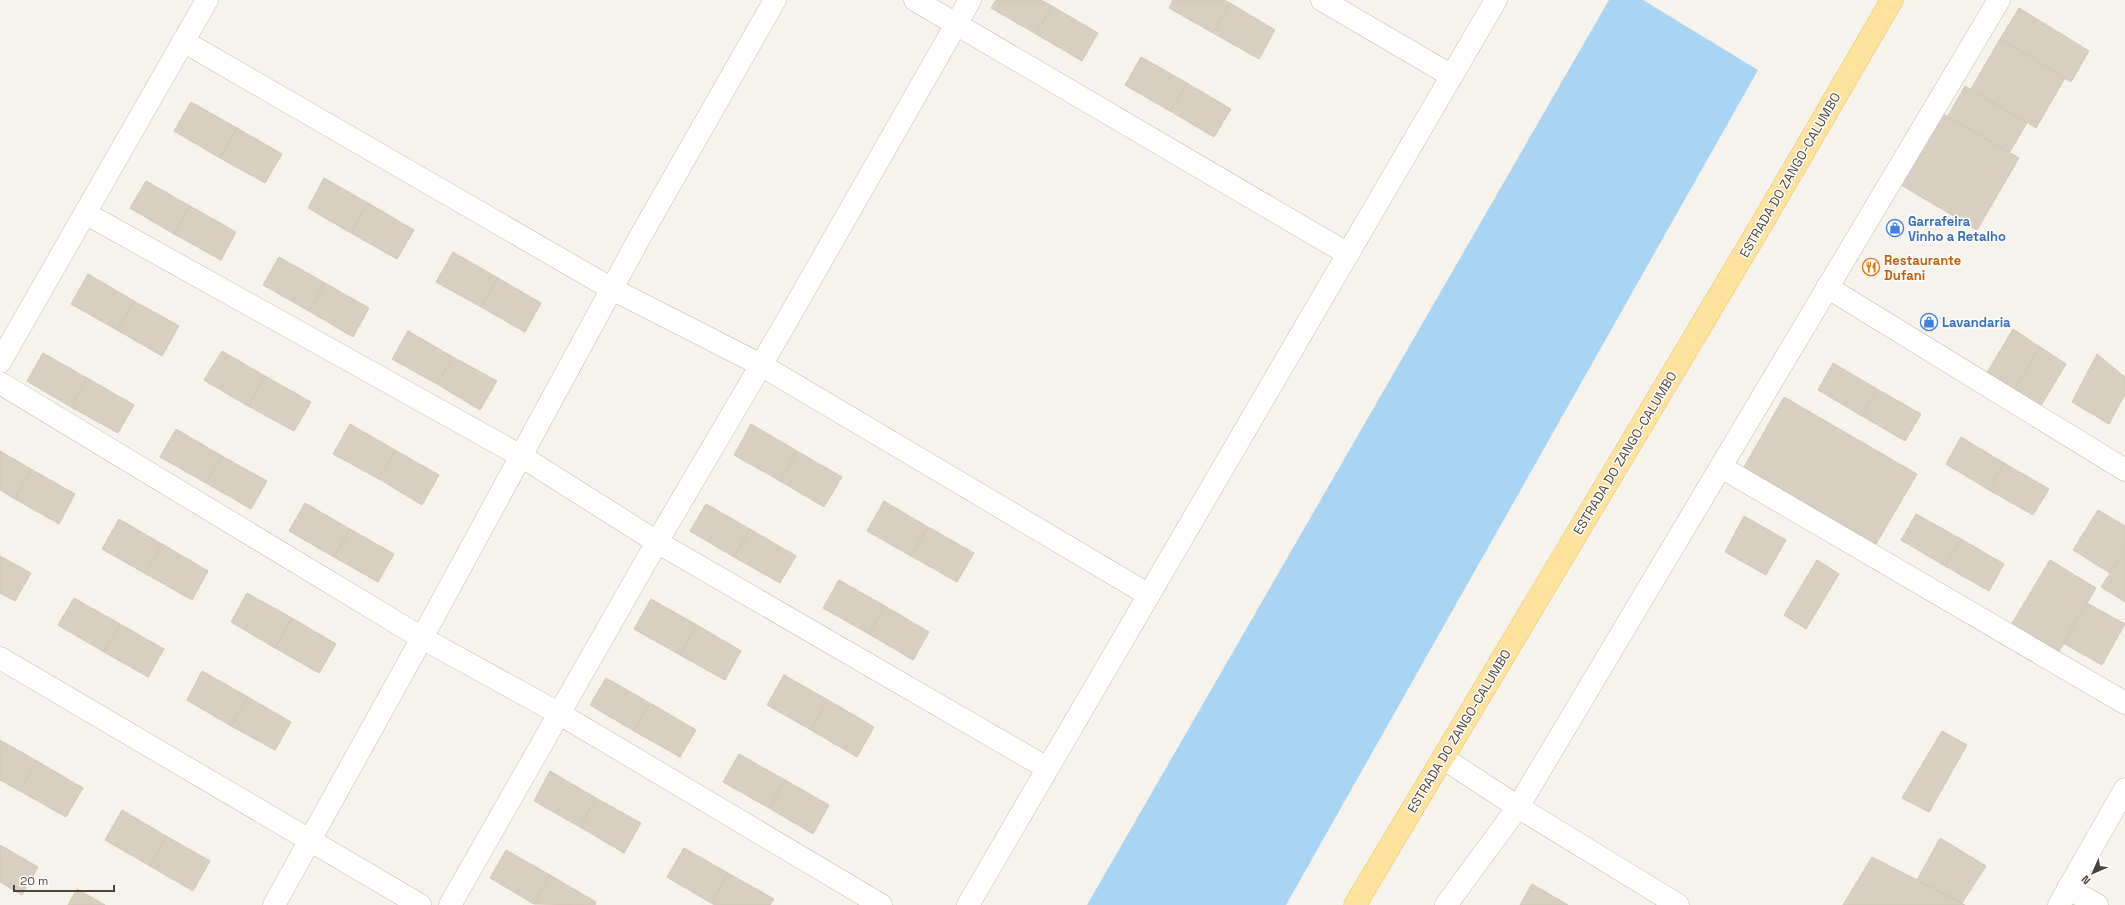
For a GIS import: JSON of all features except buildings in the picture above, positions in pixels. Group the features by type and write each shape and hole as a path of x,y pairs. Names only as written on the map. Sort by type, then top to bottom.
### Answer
{"main road":[{"name":"ESTRADA DO ZANGO-CALUMBO","path":"1355,905 1754,238 1892,0"}],"street":[{"path":"0,362 207,0"},
{"path":"274,905 311,841 612,288 775,0"},
{"path":"915,0 1348,254"},
{"path":"450,905 657,542 761,365 970,0"},
{"path":"1322,0 1452,76"},
{"path":"968,905 1496,0"},
{"path":"1446,905 1518,806 1999,0"},
{"path":"184,41 612,288 761,365 1149,595"},
{"path":"85,213 521,456 657,542 1047,768"},
{"path":"1827,287 2125,470"},
{"path":"0,383 422,638 560,714 880,905"},
{"path":"1721,467 2125,703"},
{"path":"0,658 420,905"},
{"path":"1444,758 1518,806 1678,905"},
{"path":"2097,905 2064,897 2125,789"}],"water":[{"path":"1609,0 1643,0 1758,70 1286,905 1087,905"}],"place":[{"name":"Garrafeira Vinho a Retalho","path":"1895,228"},
{"name":"Restaurante Dufani","path":"1871,267"},
{"name":"Lavandaria","path":"1929,322"}]}
